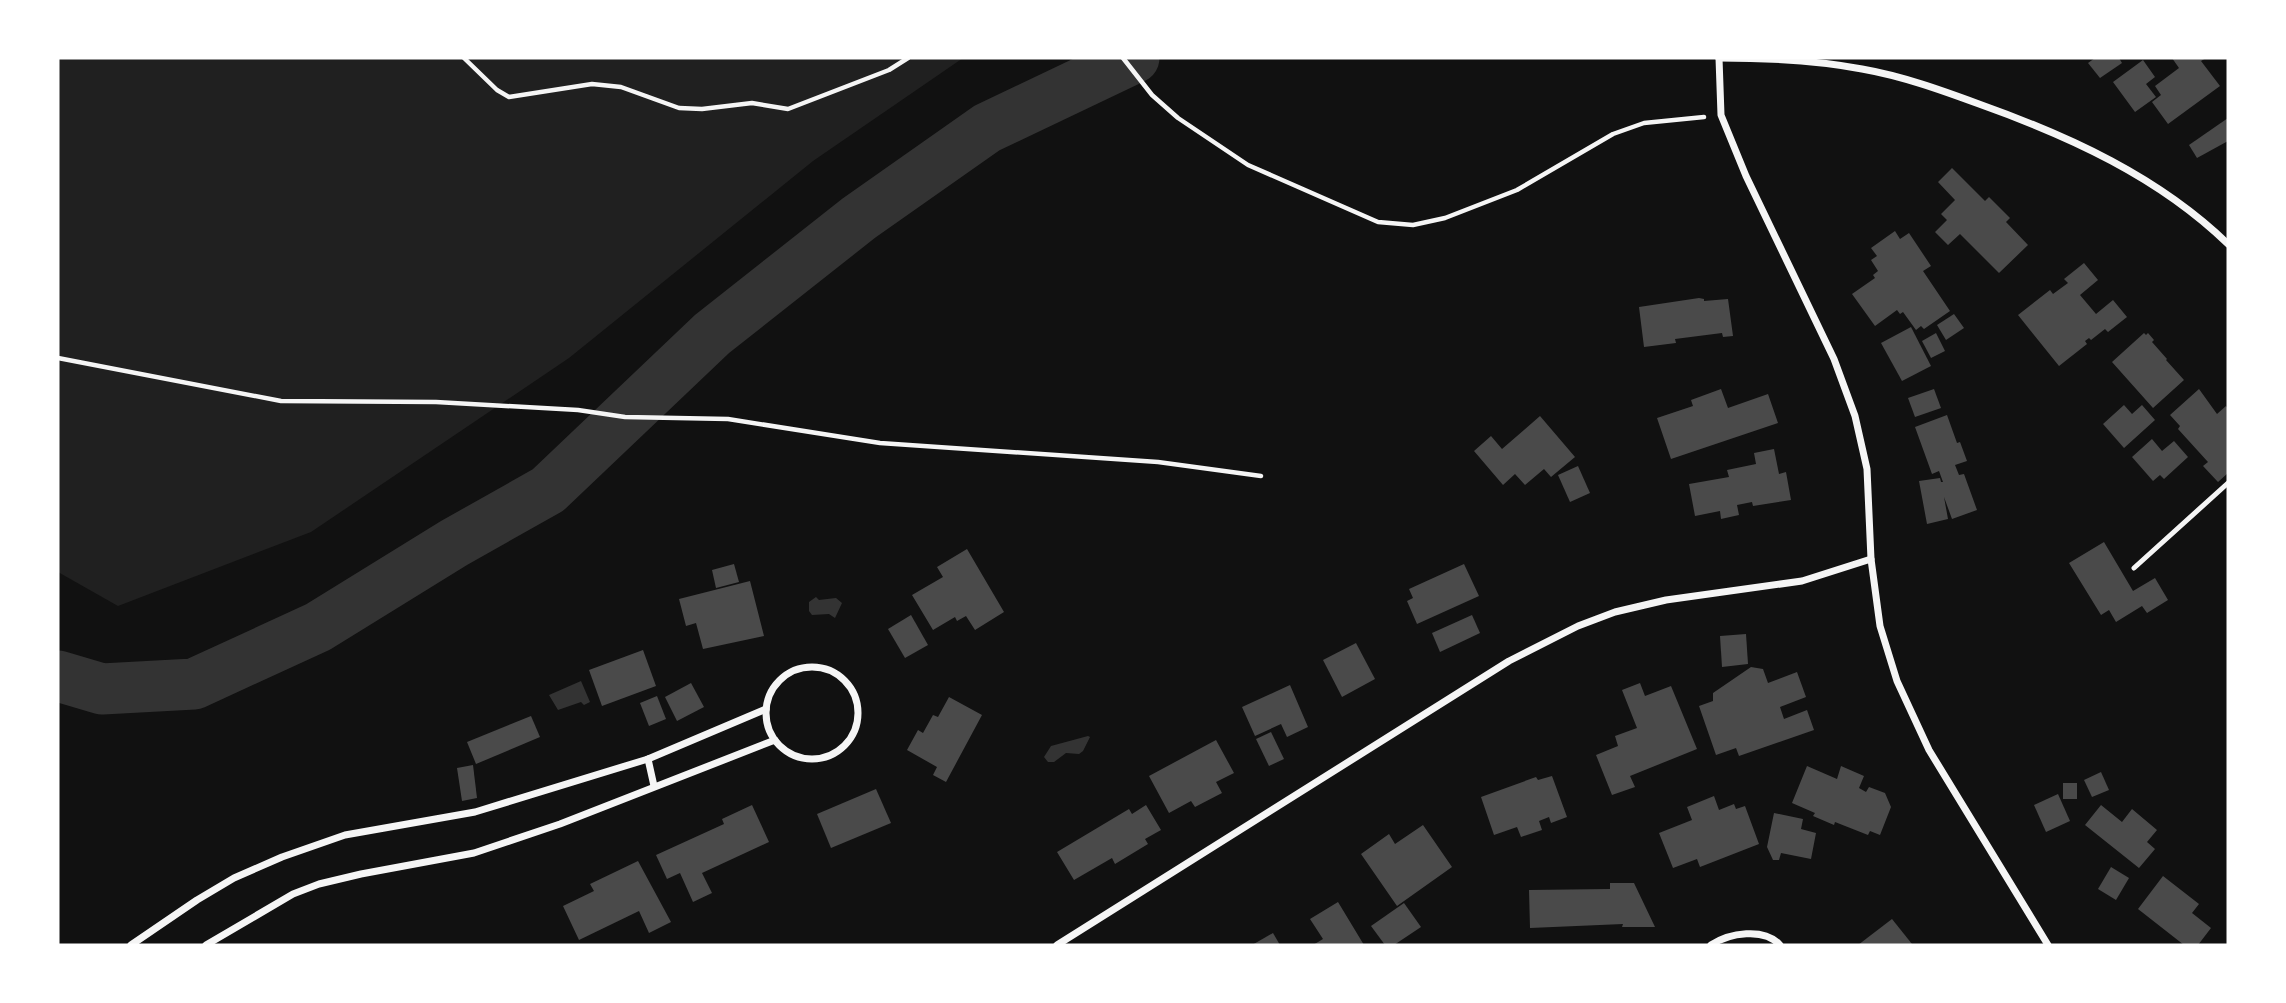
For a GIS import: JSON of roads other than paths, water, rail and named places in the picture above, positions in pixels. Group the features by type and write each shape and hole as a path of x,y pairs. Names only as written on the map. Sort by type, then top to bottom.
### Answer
{"street":[{"path":"2048,945 1929,750 1897,681 1880,626 1871,559 1867,469 1856,416 1834,359 1746,176 1721,115 1719,58 1776,58 1862,69 1941,90 2008,114 2097,153 2201,217 2228,244"},
{"path":"1057,945 1509,661 1578,626 1615,612 1666,600 1802,581 1871,559"},
{"path":"808,667 830,670 847,682 857,701 858,723 849,742 832,755 811,759 790,754 775,740 766,720 766,709 773,689 788,674 808,667"},
{"path":"131,945 234,878 282,857 345,835 475,812 648,759 766,709"},
{"path":"206,945 283,899 319,884 474,853 560,824 775,740"},
{"path":"648,759 654,786"},
{"path":"1711,945 1737,934 1756,934 1777,941 1780,945"}],"lane":[{"path":"2134,568 2228,483"}],"waterway":[{"path":"58,676 102,689 194,684 318,627 454,543 548,490 712,334 859,218 987,128 1134,58"}]}
